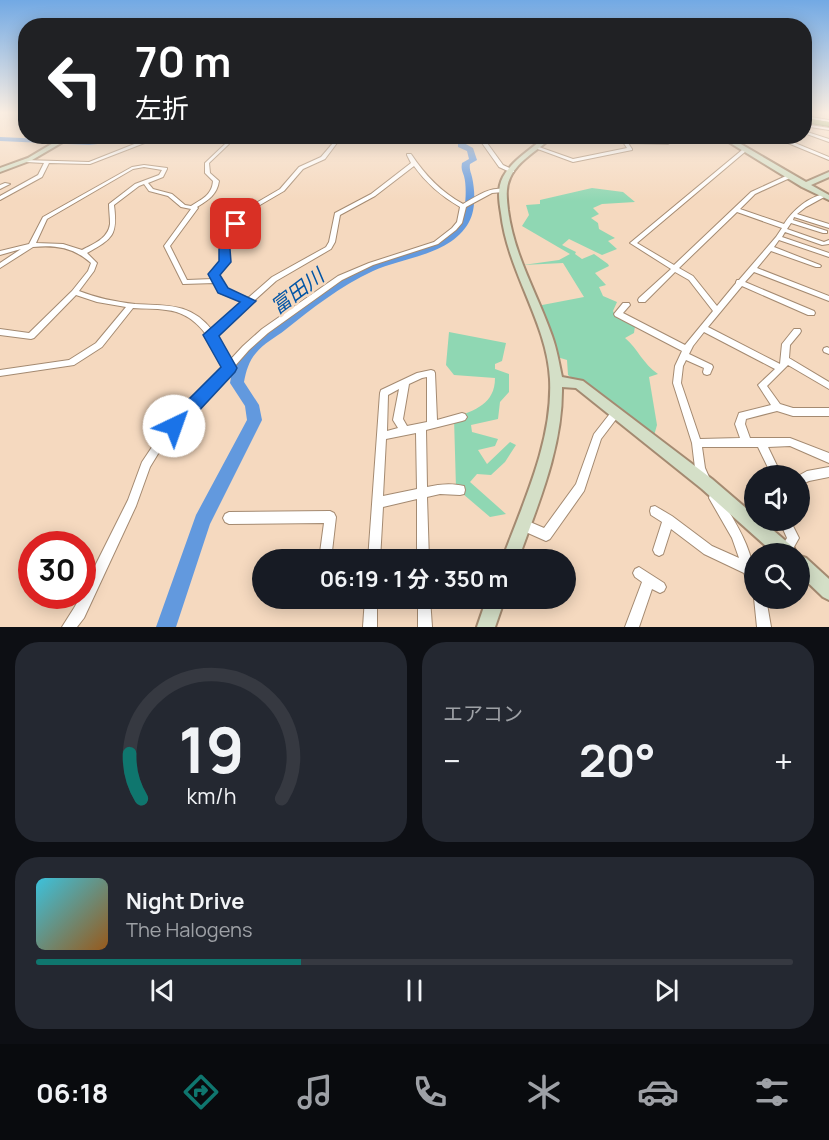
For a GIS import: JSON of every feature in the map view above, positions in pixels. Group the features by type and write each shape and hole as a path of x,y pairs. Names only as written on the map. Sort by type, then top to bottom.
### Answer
{"street":[{"path":"0,170 26,161 56,144"},
{"path":"26,161 97,161 139,144"},
{"path":"145,182 151,190 170,195 183,206 193,207 213,193 216,181 208,173 207,163 227,144"},
{"path":"249,301 223,291 214,274 225,262 225,249 235,235 236,224 258,204 282,190 301,168 323,158 334,144"},
{"path":"485,144 501,166 512,171"},
{"path":"514,549 556,422 556,381 550,347 506,236 503,190 505,181 512,171 541,144"},
{"path":"537,148 576,161 630,149 627,144"},
{"path":"733,144 827,196"},
{"path":"792,144 829,159"},
{"path":"717,311 691,278 633,243 744,151"},
{"path":"409,155 444,196 463,206"},
{"path":"0,198 40,176 47,162"},
{"path":"211,335 274,279 329,248 336,219 341,210 373,195 414,163"},
{"path":"0,266 32,245 45,218 126,171 144,166 165,169 161,176 145,182 111,205 114,227 112,234 84,252"},
{"path":"806,185 828,175"},
{"path":"642,300 753,193 790,176"},
{"path":"0,187 7,184"},
{"path":"463,206 491,191 503,190"},
{"path":"744,557 734,527 706,488 707,484 700,468 697,443 676,376 685,352 703,327 739,282 753,269 792,218 804,206 827,196"},
{"path":"69,627 79,613 156,449 187,411 265,331 340,278 371,264 425,247 445,237 460,222 463,206"},
{"path":"193,207 195,208 167,248 185,282 216,281"},
{"path":"737,210 824,244 829,242"},
{"path":"792,218 827,229"},
{"path":"778,238 828,257"},
{"path":"0,254 32,245 60,246 84,252 94,263 93,269 75,291 31,336 0,332"},
{"path":"770,248 818,266"},
{"path":"753,269 829,299"},
{"path":"739,282 811,313"},
{"path":"75,291 87,297 131,306 175,307 197,319 211,335 230,368"},
{"path":"626,305 618,314 709,367 707,372"},
{"path":"0,372 71,363 99,345 131,306"},
{"path":"703,327 781,368"},
{"path":"777,407 762,386 766,379 781,368 786,344 797,331"},
{"path":"784,359 829,386"},
{"path":"375,549 384,393 431,373 432,425"},
{"path":"556,381 579,384 707,484 776,543"},
{"path":"405,383 398,414 405,431"},
{"path":"746,442 740,424 742,416 777,407 793,412 829,412"},
{"path":"523,525 546,535 580,487 597,437 615,414"},
{"path":"381,436 462,417"},
{"path":"421,427 423,549"},
{"path":"761,442 772,465"},
{"path":"697,443 790,442 829,458"},
{"path":"810,475 829,472"},
{"path":"377,503 450,488 460,490"},
{"path":"655,510 708,550 744,567"},
{"path":"229,518 330,517 326,549"},
{"path":"659,550 668,520"},
{"path":"810,573 829,591"},
{"path":"632,627 650,581"},
{"path":"370,627 371,609"},
{"path":"424,609 425,627"},
{"path":"486,627 492,609"},
{"path":"761,609 764,627"}],"green space":[{"path":"592,188 623,192 635,202 602,204 593,208 599,214 591,218 598,223 599,229 615,238 608,241 617,249 602,255 569,239 562,245 576,252 575,254 582,259 594,254 609,266 595,273 606,285 599,287 603,296 617,302 613,311 616,317 635,326 634,333 625,338 648,366 658,374 649,377 657,425 653,439 568,375 567,360 557,357 537,306 584,297 563,263 523,265 559,260 570,254 522,226 529,215 526,205 540,204 540,200"},
{"path":"449,332 506,343 502,361 495,364 495,369 509,374 509,392 500,402 498,419 471,425 472,432 498,439 495,446 478,450 487,464 510,442 516,445 505,462 491,475 477,474 470,482 506,514 490,517 456,488 454,418 476,409 488,400 492,394 495,378 454,375 446,365"}],"waterway":[{"name":"富田川","path":"166,627 202,521 255,420 252,405 237,383 239,370 252,348 333,287 371,268 436,246 458,231 466,220 471,197 465,171 466,163 473,160 470,150 461,145"}],"route":[{"path":"174,426 230,368 211,335 249,301 223,291 214,274 225,262 225,249 233,241 236,224"}]}
